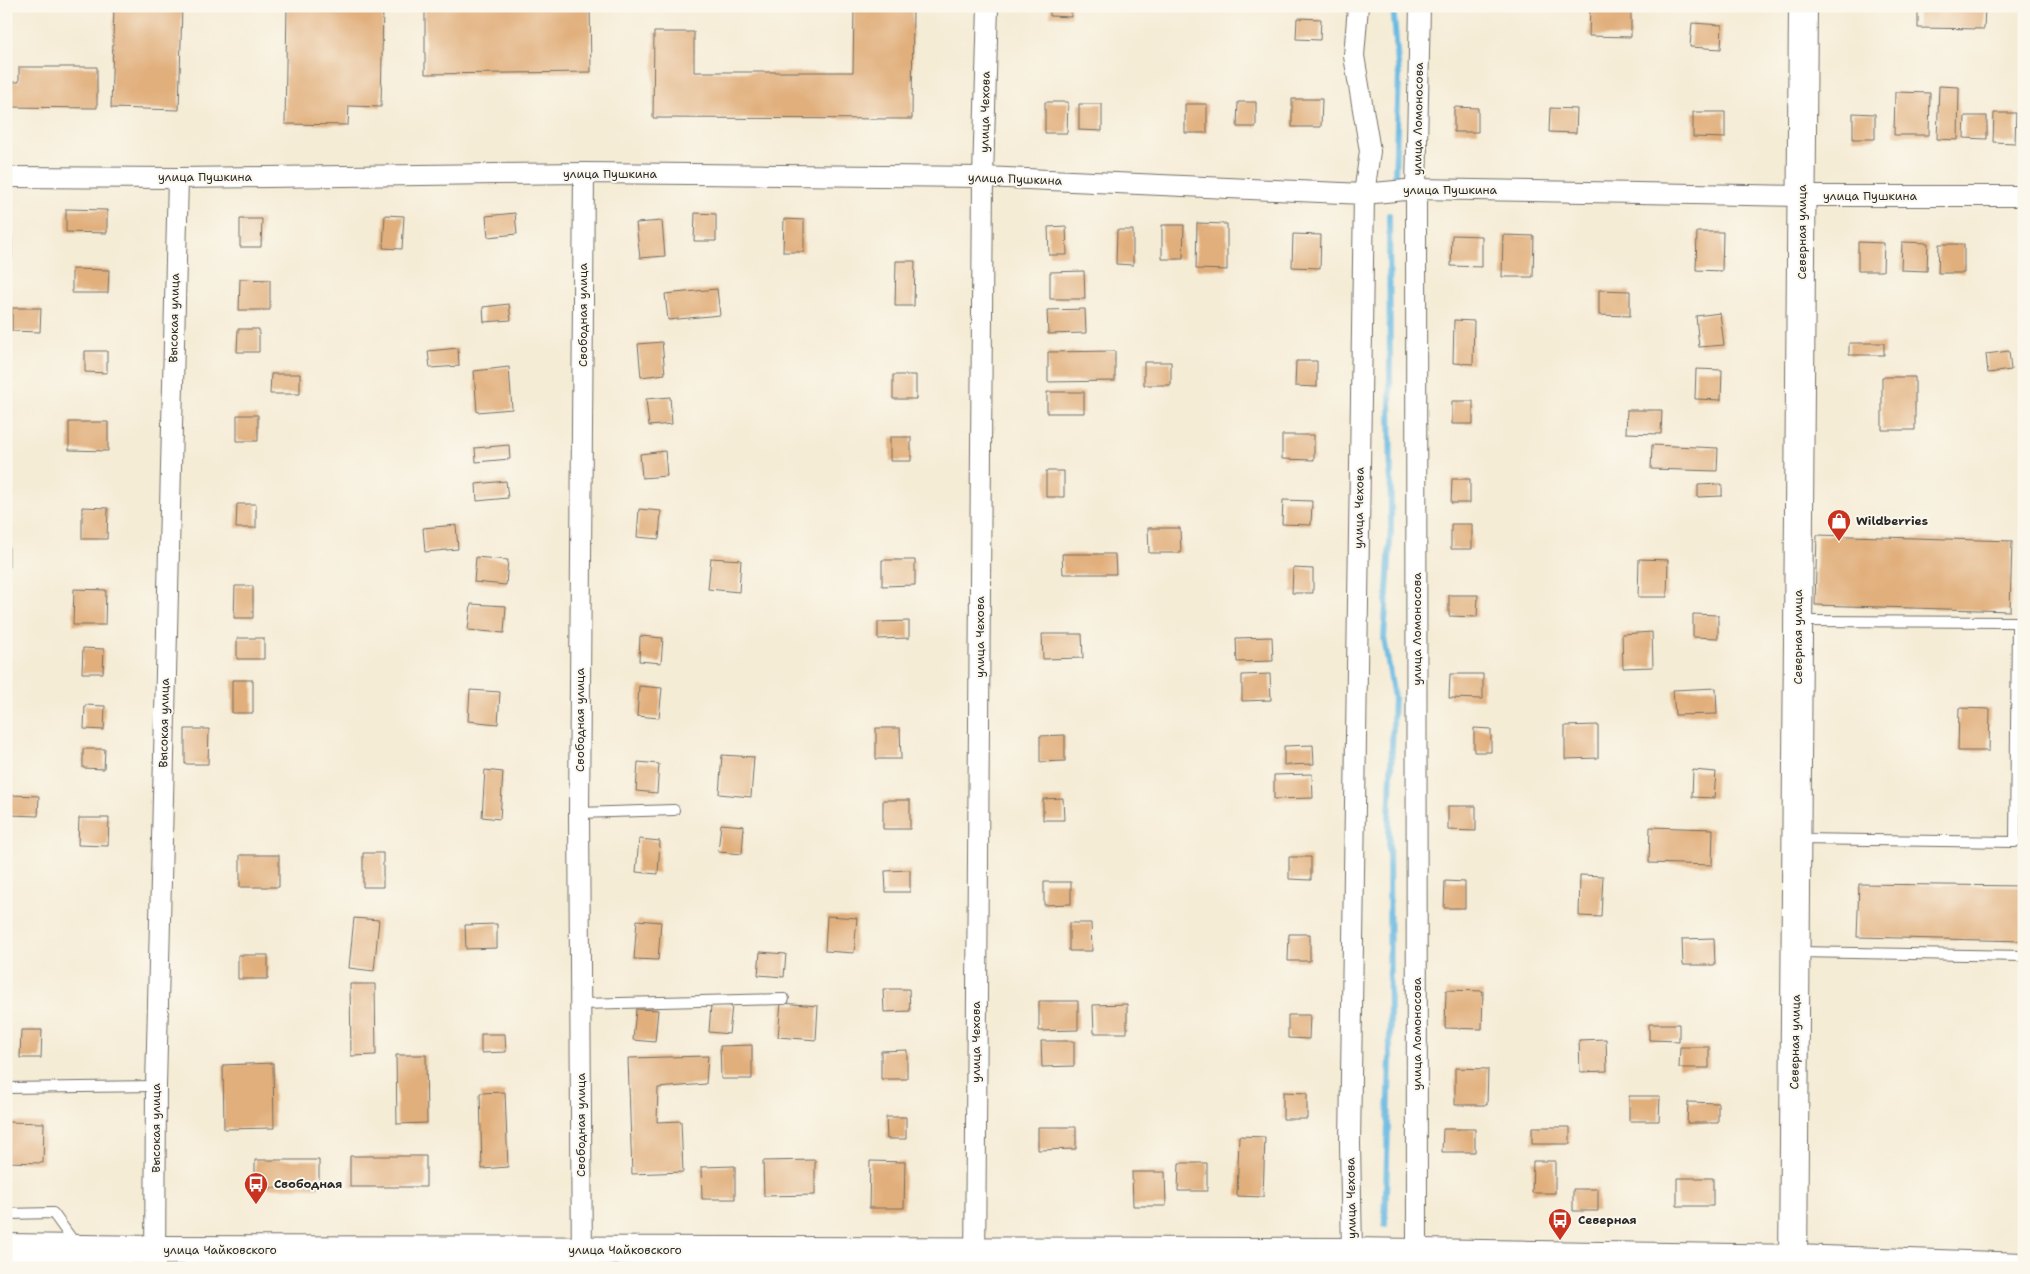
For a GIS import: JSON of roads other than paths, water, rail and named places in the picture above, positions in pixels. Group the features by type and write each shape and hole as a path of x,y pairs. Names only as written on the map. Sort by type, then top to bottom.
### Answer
{"main road":[{"name":"Северная улица","path":"1794,1263 1803,6"},
{"name":"улица Чайковского","path":"6,1248 79,1249 155,1259 975,1260 1352,1252 2024,1267"}],"street":[{"name":"улица Чехова","path":"975,1260 984,177 988,6"},
{"name":"улица Чехова","path":"1352,1252 1350,1144 1364,194 1370,151 1354,56 1358,6"},
{"name":"улица Ломоносова","path":"1417,1253 1416,188 1420,6"},
{"name":"улица Пушкина","path":"6,177 178,178 584,173 984,177 1364,194 1416,188 1802,196 2024,196"},
{"name":"Свободная улица","path":"582,1259 580,1191 579,813 584,173"},
{"name":"Высокая улица","path":"155,1259 156,1086 178,178"}],"lane":[{"path":"1797,839 2015,842 2017,622 1798,621"},
{"path":"579,813 674,810"},
{"path":"1796,952 2024,956"},
{"path":"581,1004 784,998"},
{"path":"6,1088 156,1086"},
{"path":"6,1214 53,1213 79,1249"}],"waterway":[{"path":"1393,6 1399,76 1395,176"},
{"path":"1385,1225 1390,1059 1389,820 1394,698 1384,638 1391,528 1389,215"}],"place":[{"name":"Wildberries","path":"1839,542"},
{"name":"Свободная","path":"256,1205"},
{"name":"Северная","path":"1560,1241"}]}
